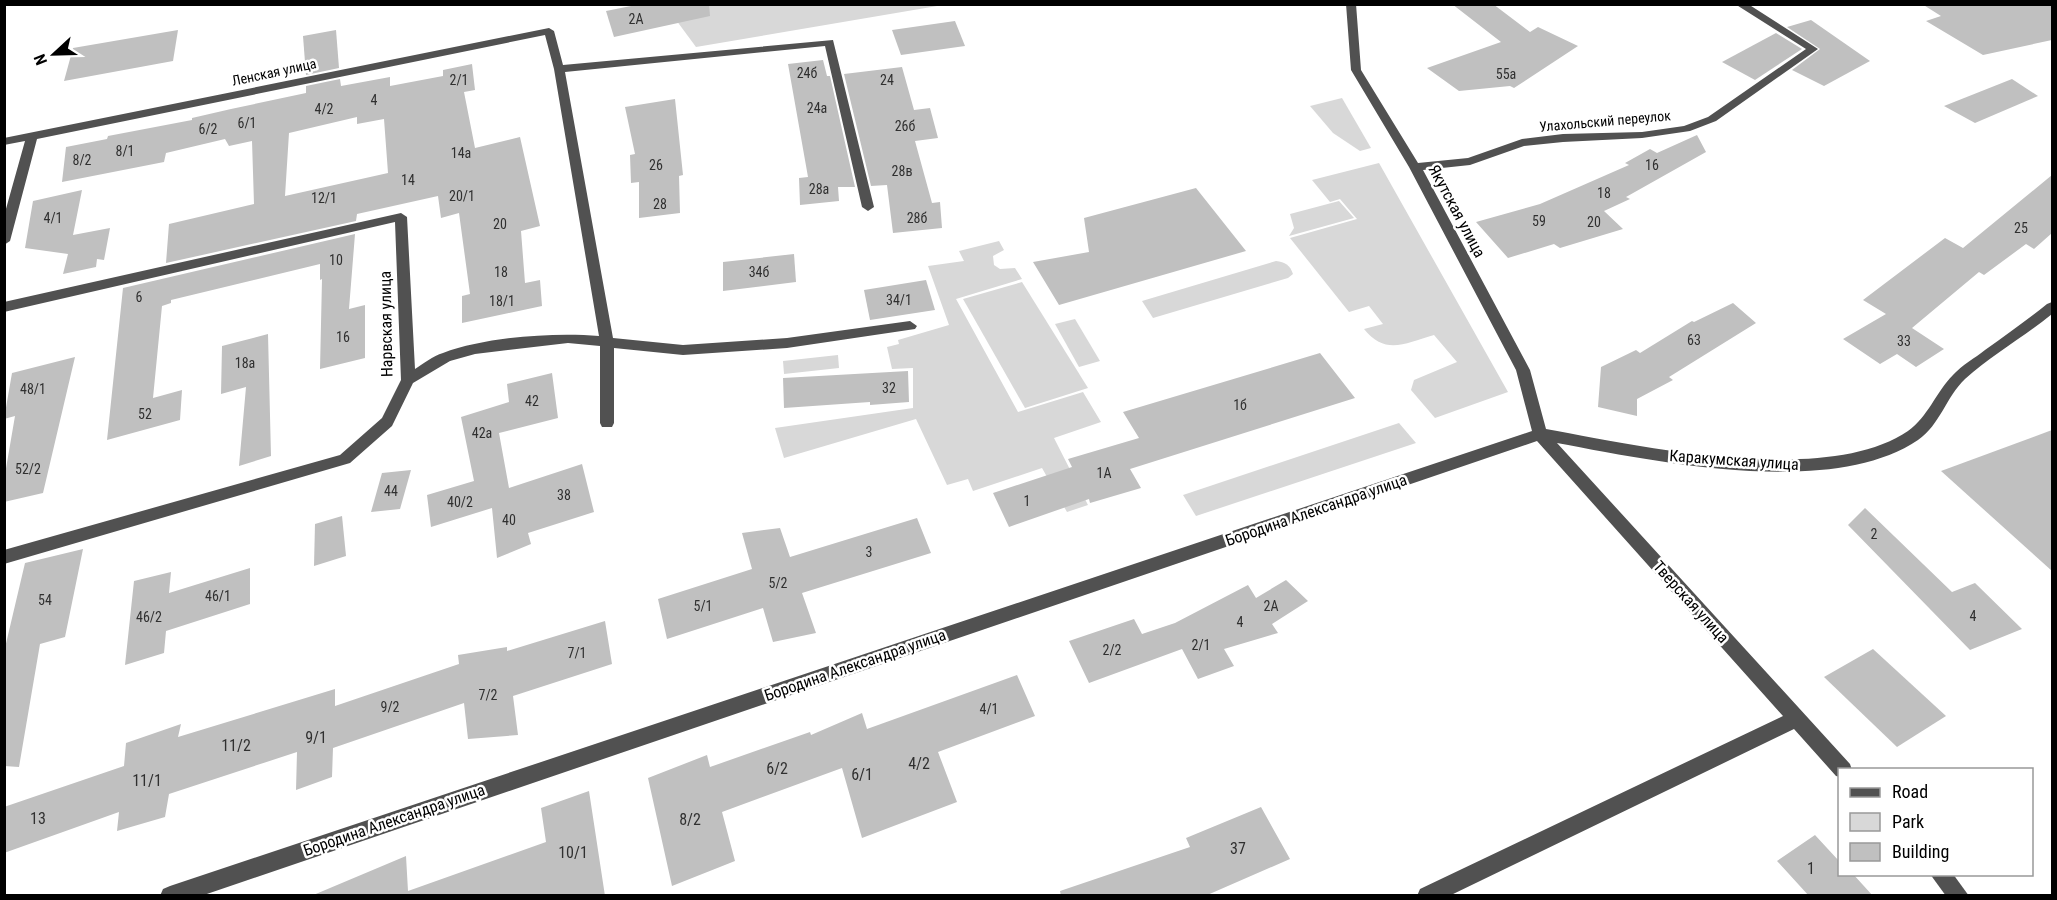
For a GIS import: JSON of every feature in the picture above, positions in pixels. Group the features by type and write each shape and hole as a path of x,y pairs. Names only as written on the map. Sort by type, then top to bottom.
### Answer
{"street":[{"name":"Якутская улица","path":"1351,4 1356,70 1415,167 1523,370 1540,434"},
{"name":"Улахольский переулок","path":"1415,167 1470,160 1532,142 1563,138 1642,135 1686,129 1712,119 1814,49 1740,4"},
{"name":"Ленская улица","path":"4,142 549,31 559,69"},
{"path":"607,423 607,342 559,69 829,42 868,207"},
{"path":"4,241 32,137"},
{"name":"Нарвская улица","path":"4,307 401,217 408,380 387,422 345,459 4,557"},
{"name":"Каракумская улица","path":"1540,434 1654,455 1718,463 1798,466 1862,457 1907,440 1931,420 1958,378 2052,307"},
{"path":"408,380 445,357 475,349 568,338 683,351 730,349 910,326"},
{"name":"Тверская улица","path":"1540,434 1841,768"},
{"name":"Бородина Александра улица","path":"170,896 1540,434"},
{"path":"1427,896 1796,719"},
{"path":"1942,876 1959,896"}],"green space":[{"path":"949,4 696,47 665,5"},
{"path":"1342,98 1371,148 1360,151 1333,133 1310,106"},
{"path":"1379,163 1508,392 1435,418 1411,390 1414,380 1457,362 1434,335 1396,345 1388,345 1372,337 1364,329 1383,324 1369,306 1349,312 1290,238 1357,219 1340,199 1330,202 1312,180"},
{"path":"1339,201 1354,218 1289,236 1294,228 1290,214"},
{"path":"999,241 1004,250 993,256 994,265 1000,269 1015,268 1022,279 956,299 1018,412 1083,392 1101,422 1054,438 1088,505 1067,512 1042,468 973,491 968,479 947,485 916,419 784,458 775,428 913,408 913,368 892,369 887,347 899,344 898,340 949,325 928,266 964,261 959,251"},
{"path":"1276,261 1287,264 1293,274 1288,278 1153,318 1142,301"},
{"path":"1022,282 1088,388 1025,408 963,299"},
{"path":"1075,319 1100,361 1079,367 1055,324"},
{"path":"838,355 839,368 784,374 783,361"},
{"path":"1399,423 1416,443 1196,516 1183,495"}],"building":[{"path":"641,4 709,4 710,16 614,37 606,11"},
{"path":"1452,4 1493,4 1530,32 1538,27 1578,46 1514,88 1510,86 1459,91 1427,68 1501,42"},
{"path":"1922,4 2052,4 2052,40 1983,55 1926,21 1941,16"},
{"path":"1811,20 1870,61 1824,86 1792,70 1820,49 1787,27"},
{"path":"955,21 965,46 901,55 892,30"},
{"path":"178,30 173,61 64,81 73,48"},
{"path":"336,30 339,68 306,75 303,36"},
{"path":"1776,33 1802,49 1755,80 1722,62"},
{"path":"823,60 827,76 830,76 855,187 838,187 839,201 800,205 799,178 808,177 788,64"},
{"path":"472,64 475,90 464,92 475,148 520,137 540,226 521,231 525,283 540,280 542,306 462,323 462,296 470,294 459,213 441,218 438,196 357,214 356,221 166,263 169,224 254,204 252,141 229,146 225,139 166,153 164,162 62,182 66,147 306,93 306,86 340,79 341,86 390,77 390,86 443,76 443,70","holes":["357,117 357,124 384,119 388,173 285,196 289,133"]},
{"path":"902,67 914,110 930,108 938,138 915,141 932,203 940,202 942,228 893,233 887,185 871,186 844,74"},
{"path":"2012,79 2038,96 1975,123 1944,106"},
{"path":"675,99 683,175 679,176 680,213 639,218 639,182 631,183 630,155 635,154 625,107"},
{"path":"1697,135 1706,152 1626,197 1630,199 1604,211 1623,229 1560,248 1554,244 1508,258 1476,222 1540,204 1629,165 1625,163 1650,149 1657,153"},
{"path":"2052,175 2052,233 2034,249 2026,244 1984,275 1979,272 1912,328 1944,349 1916,367 1897,354 1880,364 1843,339 1886,314 1863,300 1945,238 1963,248"},
{"path":"1196,188 1246,251 1059,305 1033,262 1089,252 1084,218"},
{"path":"82,190 73,235 110,228 104,260 97,259 96,267 63,274 68,254 25,248 33,201"},
{"path":"355,234 349,309 365,305 365,358 320,369 322,279 320,280 320,264 171,300 171,303 162,306 153,398 182,390 180,420 107,440 123,288"},
{"path":"794,254 796,282 723,291 723,262"},
{"path":"926,280 935,310 870,320 864,290"},
{"path":"1733,303 1756,323 1669,377 1673,380 1637,399 1637,416 1598,407 1601,367 1636,350 1640,353 1692,321"},
{"path":"268,334 271,456 239,466 246,387 221,394 222,346"},
{"path":"1320,353 1355,398 1130,469 1141,488 1090,503 1089,499 1009,527 993,493 1072,467 1068,459 1139,438 1123,412"},
{"path":"75,357 43,493 4,502 4,480 15,416 4,419 12,373"},
{"path":"908,371 909,402 870,405 870,402 784,408 783,378"},
{"path":"552,373 558,418 499,433 509,488 582,464 594,512 528,533 531,544 497,558 492,508 431,527 427,495 474,481 461,417 509,402 507,384"},
{"path":"2052,430 2052,571 1941,471"},
{"path":"411,470 400,509 371,512 382,473"},
{"path":"1865,508 1952,592 1975,583 2022,629 1970,650 1848,525"},
{"path":"342,516 346,556 314,566 315,524"},
{"path":"917,518 931,553 802,593 816,633 773,642 763,608 667,639 658,599 752,569 742,533 780,528 790,557"},
{"path":"83,549 65,637 40,644 19,767 4,766 4,652 25,563"},
{"path":"250,568 250,604 166,631 164,653 125,665 134,581 171,572 169,593"},
{"path":"1286,580 1308,601 1272,624 1278,633 1224,649 1234,666 1198,679 1182,649 1089,683 1069,641 1134,619 1142,634 1175,623 1248,585 1256,598"},
{"path":"605,621 612,664 513,696 518,735 468,739 464,703 333,748 332,777 296,790 297,752 169,794 165,817 117,831 119,812 4,853 4,807 124,766 126,743 181,724 178,737 335,689 335,706 459,664 458,655 507,647 507,651"},
{"path":"1873,649 1946,716 1897,747 1824,677"},
{"path":"1017,675 1035,716 938,752 957,802 862,838 842,768 722,812 735,861 672,886 648,778 707,755 710,767 810,732 811,735 862,713 867,729"},
{"path":"589,791 605,896 311,896 406,856 408,891 546,842 541,808"},
{"path":"1261,807 1290,859 1205,896 1061,896 1060,891 1190,847 1186,838"},
{"path":"1815,835 1838,860 1838,876 1855,876 1873,896 1809,896 1777,861"}]}
